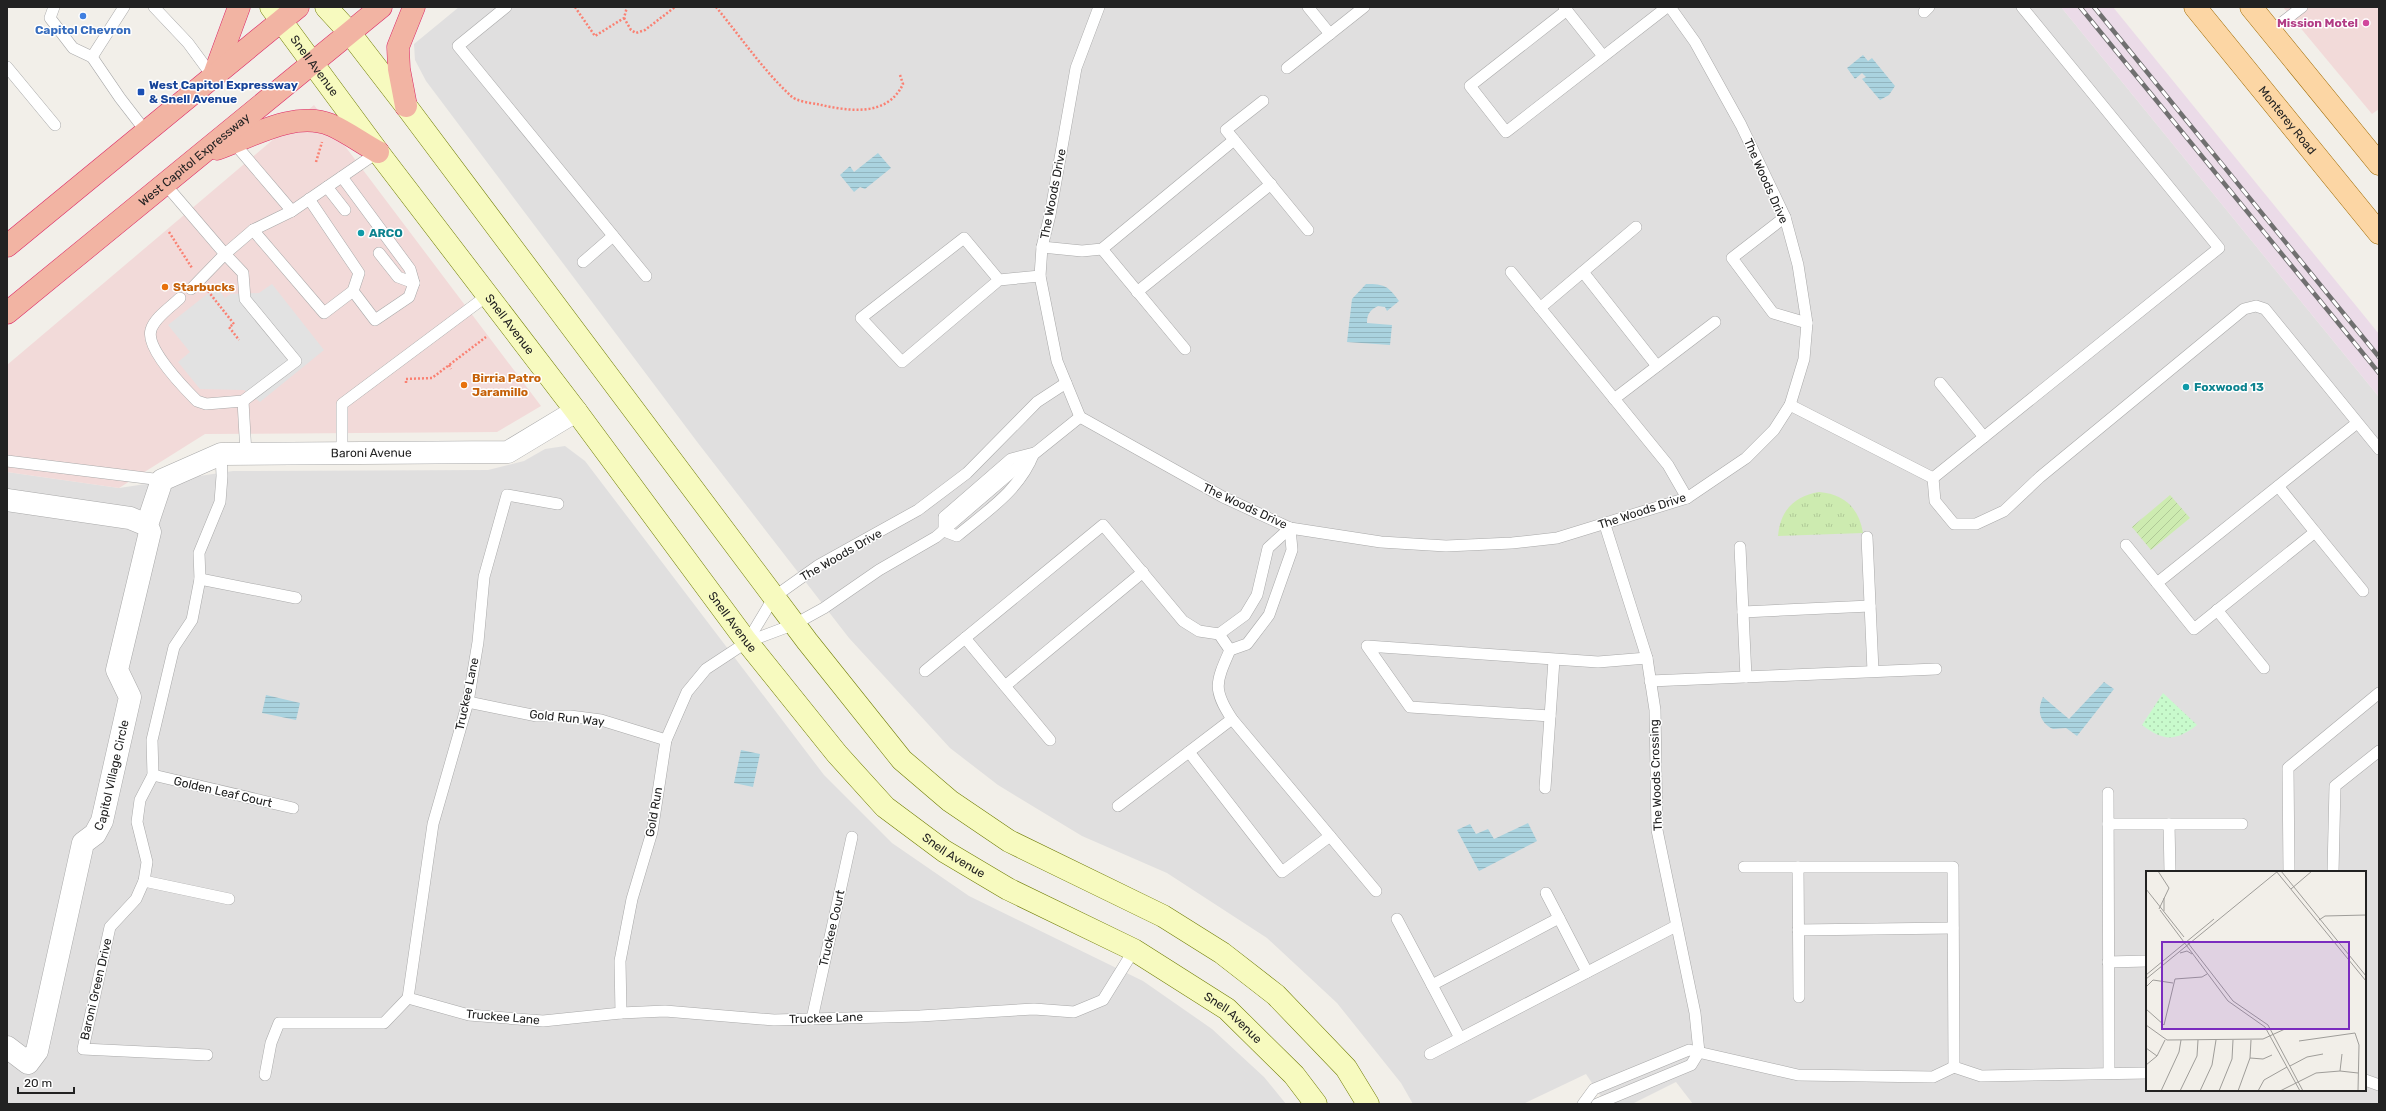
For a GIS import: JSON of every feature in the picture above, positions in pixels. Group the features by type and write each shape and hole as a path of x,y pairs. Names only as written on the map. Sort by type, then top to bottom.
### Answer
{"highway":[{"path":"213,77 239,7"},
{"name":"West Capitol Expressway","path":"7,313 381,7"},
{"path":"406,106 399,68 398,47 414,7"},
{"path":"7,246 147,133 213,77 284,11"},
{"path":"204,153 288,122 315,121 330,125 378,152"}],"main road":[{"path":"326,7 349,32 406,106 774,597 860,710 902,760 950,801 1009,841 1163,916 1222,953 1281,1001 1346,1068 1368,1104"},
{"name":"Monterey Road","path":"2195,7 2379,233"},
{"path":"2251,7 2379,164"},
{"name":"Snell Avenue","path":"284,11 314,63 378,152 576,411 747,642 837,754 885,807 944,851 1008,889 1134,950 1227,1009 1294,1075 1316,1104"}],"street":[{"name":"Baroni Avenue","path":"162,480 221,454 508,452 576,411"},
{"name":"Capitol Village Circle","path":"7,1046 28,1063 37,1051 83,843 95,834 102,821 130,697 118,670 150,532 146,524 162,480"},
{"path":"7,500 130,518 146,524"}],"lane":[{"path":"54,7 50,18 74,48 92,57 120,98 147,133"},
{"path":"92,57 124,7"},
{"path":"154,7 188,43 213,77"},
{"path":"506,7 458,46 646,276"},
{"name":"The Woods Drive","path":"1099,7 1076,68 1050,215 1042,247 1040,276 1057,361 1080,417 1223,497 1290,528 1381,542 1446,546 1512,543 1557,538 1687,498 1746,458 1774,430 1790,405 1804,359 1807,323 1798,265 1785,217 1741,125 1695,42 1670,7"},
{"path":"1308,7 1330,34"},
{"path":"1288,68 1364,7"},
{"path":"1603,56 1566,9 1470,86 1506,132 1667,7"},
{"path":"1933,478 2219,248 2022,7"},
{"path":"2271,31 2302,7"},
{"path":"7,67 55,125"},
{"path":"1263,101 1226,130 1308,230"},
{"path":"1042,247 1082,251 1102,249 1234,140"},
{"path":"234,143 292,211"},
{"path":"190,289 225,254 253,230 292,211 378,152"},
{"path":"342,177 410,269 414,283 409,296 376,320 353,291"},
{"path":"165,184 243,273 246,299 296,361 243,401 206,404 197,401 154,350 150,338 153,325 180,298"},
{"path":"1137,292 1271,184"},
{"path":"327,187 345,210"},
{"path":"253,230 324,313 353,291 359,273 309,199"},
{"path":"1785,217 1732,258 1774,313 1807,323"},
{"path":"1540,308 1636,228"},
{"path":"583,262 613,236"},
{"path":"999,280 964,238 861,318 902,362 999,280 1040,276"},
{"path":"1102,249 1185,349"},
{"path":"379,253 398,277 414,283"},
{"path":"1511,272 1668,465 1687,498"},
{"path":"1583,272 1657,366"},
{"path":"342,454 342,404 488,295"},
{"path":"1933,478 1935,501 1954,524 1976,524 2004,510 2040,477 2244,309 2256,306 2265,309 2284,330 2379,449"},
{"path":"1614,399 1714,322"},
{"name":"The Woods Drive","path":"747,642 774,597 819,565 918,510 967,473 1037,402 1066,383"},
{"path":"1940,383 1984,437"},
{"path":"243,401 246,454"},
{"path":"1790,405 1933,478"},
{"path":"747,642 795,624 944,531 1034,453 1080,417"},
{"path":"2157,583 2357,423"},
{"path":"944,531 944,517 1011,459 1034,453"},
{"path":"154,775 152,740 155,725 174,647 192,620 200,579 200,553 220,502 222,476 221,454"},
{"path":"7,461 162,480"},
{"path":"967,473 980,486"},
{"path":"2278,486 2363,591"},
{"name":"Truckee Lane","path":"558,504 508,495 484,577 478,642 468,702 433,824 408,998 469,1015 543,1021 621,1013 665,1011 774,1020 920,1016 1034,1008 1074,1012 1103,1000 1134,950"},
{"path":"925,671 1103,524 1183,621 1198,631 1219,634 1246,615 1257,595 1268,548 1290,528"},
{"name":"The Woods Crossing","path":"1605,524 1647,658 1655,710 1657,830 1695,1013 1699,1052"},
{"path":"1290,528 1292,550 1269,615 1247,644 1230,650 1218,678 1219,700 1232,719 1376,891"},
{"path":"2126,545 2194,629 2315,532"},
{"path":"1867,537 1873,671"},
{"path":"1740,547 1746,677"},
{"path":"1005,686 1143,572"},
{"path":"200,579 296,598"},
{"path":"1743,612 1870,606"},
{"path":"2217,610 2264,668"},
{"path":"1219,634 1230,650"},
{"path":"965,638 1050,740"},
{"name":"Gold Run","path":"621,1013 620,961 632,899 652,832 666,740 687,692 706,669 747,642"},
{"path":"1550,716 1410,707 1366,646 1598,662 1647,658"},
{"path":"1545,788 1554,660"},
{"path":"1650,681 1936,668"},
{"path":"2289,871 2288,768 2379,693"},
{"name":"Gold Run Way","path":"468,702 537,716 570,716 601,720 666,740"},
{"path":"1118,806 1232,719"},
{"path":"2334,871 2335,786 2379,751"},
{"path":"1189,752 1282,872 1330,836"},
{"name":"Golden Leaf Court","path":"154,775 293,808"},
{"name":"Baroni Green Drive","path":"154,775 140,800 137,822 147,862 144,881 136,899 110,927 83,1049 207,1055"},
{"path":"2108,793 2108,1072"},
{"path":"2108,824 2242,824"},
{"path":"2169,824 2170,871"},
{"name":"Truckee Court","path":"812,1019 852,837"},
{"path":"1744,867 1953,867 1954,1067"},
{"path":"1798,867 1799,997"},
{"path":"144,881 229,899"},
{"path":"1546,893 1587,972"},
{"path":"1432,985 1559,918"},
{"path":"1397,919 1460,1038"},
{"path":"1430,1054 1676,926"},
{"path":"1798,930 1953,928"},
{"path":"2108,962 2146,961"},
{"path":"265,1075 271,1043 279,1023 384,1022 408,998"},
{"path":"1583,1104 1594,1089 1689,1050 1798,1075 1933,1077 1954,1067 1980,1076 2108,1072 2146,1073"},
{"path":"1596,1104 1691,1064 1699,1052"},
{"path":"1640,1069 1646,1083"},
{"path":"2366,1080 2379,1085"}],"path":[{"path":"575,7 596,36 624,18 627,7"},
{"path":"624,18 631,30 636,33 645,30 675,7"},
{"path":"716,7 792,97 843,110 873,110 891,101 898,94 903,84 900,75"},
{"path":"316,162 324,136"},
{"path":"406,383 406,379 432,378 486,337"},
{"path":"449,365 451,369"}],"shaded area":[{"path":"459,7 2061,7 2379,397 2379,1104 1693,1104 1676,1082 1632,1104 1606,1104 1586,1074 1523,1104 1413,1104 1401,1083 1337,1003 1267,938 1167,873 1082,836 998,785 950,748 849,638 698,443 426,81 415,60 414,44"},
{"path":"2061,7 2113,7 2379,334 2379,397"},
{"path":"2283,7 2379,7 2379,109 2372,114"},
{"path":"314,105 541,406 497,432 205,434 119,488 7,472 7,365"},
{"path":"272,284 324,350 260,402 244,390 200,389 178,362 190,352 168,325 216,287 225,298 231,294 259,293"},
{"path":"565,446 585,461 824,775 892,843 969,896 1143,981 1212,1029 1264,1077 1286,1104 7,1104 7,472 119,488 233,471 488,470 524,461 545,449"}],"green space":[{"path":"1819,492 1836,496 1849,504 1858,516 1863,533 1778,536 1782,519 1790,506 1802,497"},
{"path":"2170,495 2190,518 2151,550 2132,527"},
{"path":"2163,693 2197,725 2189,731 2175,737 2163,737 2142,725"}],"water":[{"path":"1863,55 1868,61 1872,58 1895,86 1889,95 1880,100 1862,79 1866,77 1862,73 1855,79 1847,68"},
{"path":"878,153 891,168 865,189 860,187 854,192 840,175 850,166 854,172"},
{"path":"1366,284 1382,285 1386,287 1399,301 1387,311 1385,307 1378,306 1368,315 1367,323 1392,325 1390,345 1347,342 1352,299"},
{"path":"2104,682 2114,689 2077,736 2066,728 2053,729 2042,719 2040,715 2040,706 2043,697 2069,719"},
{"path":"266,695 300,703 296,720 262,713"},
{"path":"741,750 760,754 753,787 734,783"},
{"path":"1528,823 1537,841 1479,871 1457,830 1470,824 1476,834 1488,829 1494,839"}],"railway":[{"path":"2080,7 2379,373"},
{"path":"2094,7 2379,357"}],"place":[{"name":"Capitol Chevron","path":"83,16"},
{"name":"Mission Motel","path":"2366,23"},
{"name":"West Capitol Expressway & Snell Avenue","path":"141,92"},
{"name":"ARCO","path":"361,233"},
{"name":"Starbucks","path":"165,287"},
{"name":"Birria Patro Jaramillo","path":"464,385"},
{"name":"Foxwood 13","path":"2186,387"}]}
